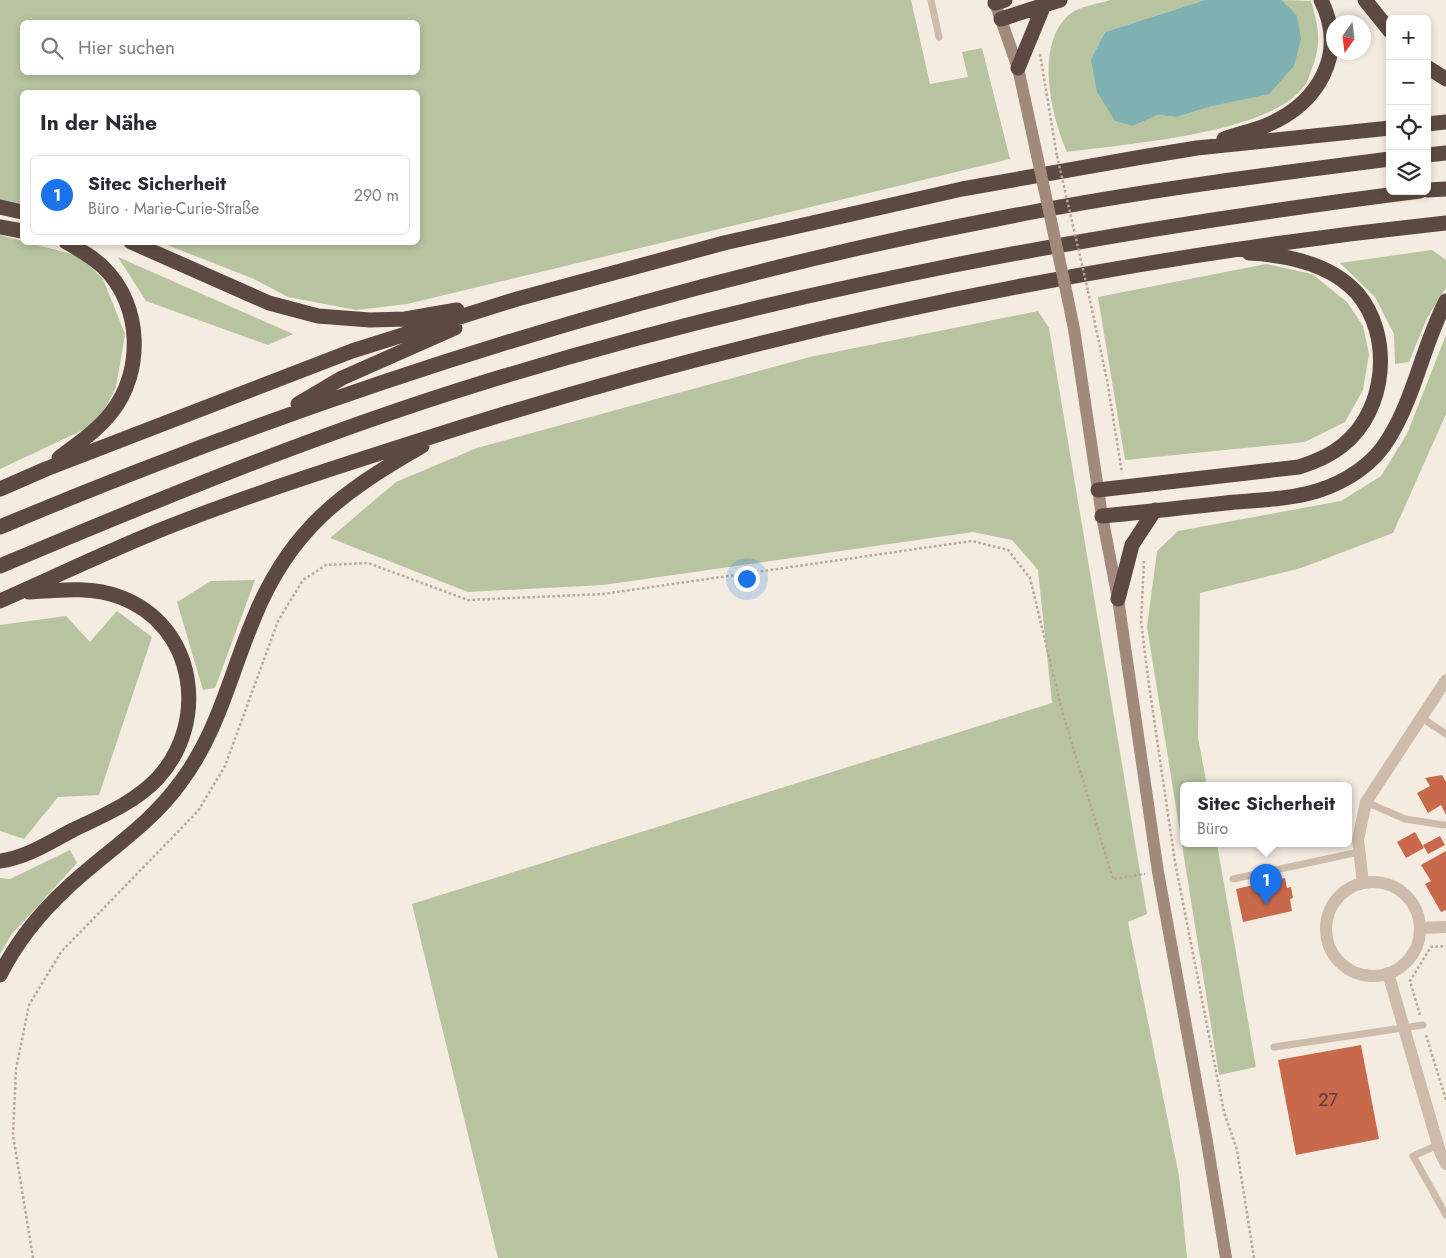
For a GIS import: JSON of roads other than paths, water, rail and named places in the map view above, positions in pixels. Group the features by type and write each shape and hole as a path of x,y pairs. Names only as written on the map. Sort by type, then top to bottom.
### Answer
{"highway":[{"path":"1001,19 1060,0"},
{"path":"1197,148 1265,126 1298,106 1316,89 1327,69 1331,47 1330,18 1321,0"},
{"path":"1365,0 1386,26"},
{"path":"1018,68 1030,33 1044,5"},
{"path":"1431,70 1446,79"},
{"path":"1431,124 1446,122"},
{"path":"0,489 46,469 352,351 518,300 724,243 962,189 1197,148 1386,128"},
{"path":"1431,155 1446,153"},
{"path":"0,527 102,484 275,418 587,318 841,253 1035,211 1192,184 1386,160"},
{"path":"1431,190 1446,189"},
{"path":"0,566 166,496 329,434 484,382 768,304 947,265 1108,236 1262,211 1388,195"},
{"path":"0,207 20,212"},
{"path":"0,601 171,526 300,479 570,394 693,360 852,320 1100,271 1217,251 1446,223"},
{"path":"0,227 20,231"},
{"path":"46,469 98,428 112,412 129,381 135,350 130,314 124,297 116,283 98,262 71,245"},
{"path":"138,245 269,302 318,316 370,320 405,320 518,300"},
{"path":"1098,490 1279,471 1316,462 1344,444 1353,435 1367,414 1373,400 1381,365 1381,348 1370,315 1357,294 1327,270 1309,263 1254,253 1217,251"},
{"path":"275,418 342,378 518,300"},
{"path":"1102,516 1285,497 1317,491 1349,477 1364,466 1389,439 1399,421 1435,323 1446,301"},
{"path":"0,975 21,939 43,913 67,888 133,833 158,809 190,769 217,720 254,617 266,591 282,563 308,529 329,507 367,478 448,431"},
{"path":"1118,598 1132,545 1155,510"},
{"path":"0,862 22,856 123,805 141,793 156,780 176,752 190,713 187,677 182,660 174,642 153,616 120,597 100,592 80,589 20,592"}],"main road":[{"path":"998,1 1001,19 1018,68 1074,329 1102,516 1118,598 1158,872 1226,1258"}],"street":[{"path":"1363,882 1358,840 1366,802 1446,680"},
{"path":"1363,882 1376,882 1390,885 1402,892 1415,908 1420,928 1418,943 1412,956 1401,966 1388,973 1373,976 1358,973 1344,966 1334,955 1327,941 1326,926 1333,905 1348,888 1363,882"},
{"path":"1420,928 1446,927"},
{"path":"1388,973 1446,1164"}],"lane":[{"path":"931,0 939,37"},
{"path":"1422,718 1446,734"},
{"path":"1366,802 1405,819 1444,825"},
{"path":"1233,879 1359,852"},
{"path":"1274,1047 1423,1025"},
{"path":"1441,1149 1413,1156 1446,1215"}],"water":[{"path":"1205,0 1282,0 1297,16 1301,39 1294,66 1269,94 1212,106 1177,117 1158,115 1133,126 1115,121 1097,92 1091,59 1105,32"}],"place":[{"name":"Sitec Sicherheit","path":"1266,905"}]}
